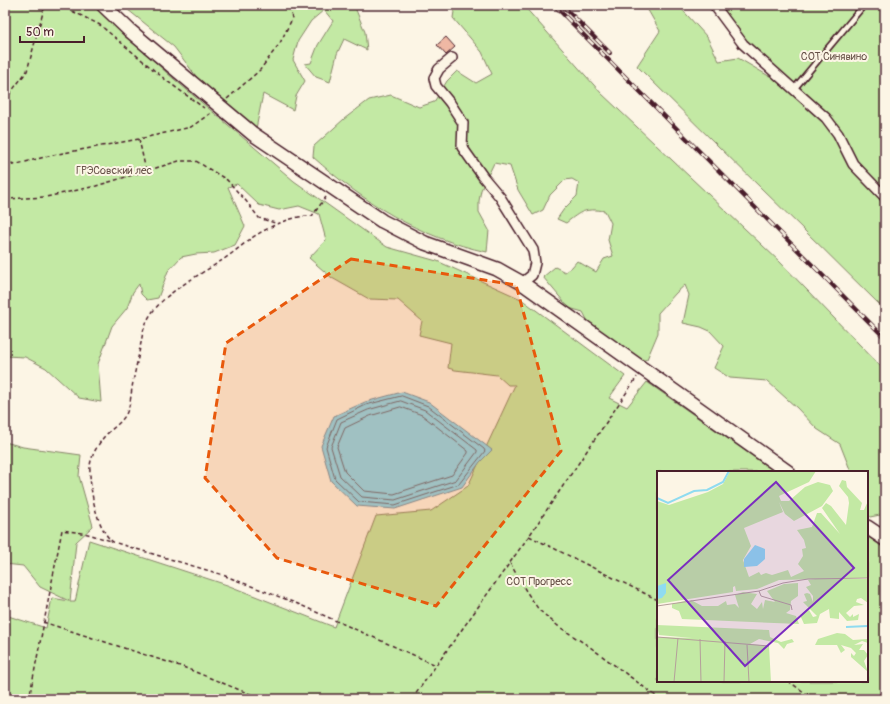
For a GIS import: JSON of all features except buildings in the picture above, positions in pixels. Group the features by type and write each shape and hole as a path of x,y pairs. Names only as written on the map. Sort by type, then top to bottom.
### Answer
{"main road":[{"path":"103,5 129,30 253,134 388,224 425,243 497,269 522,283 787,471"},
{"path":"868,528 885,539"}],"street":[{"path":"714,5 743,44 826,118 838,134 853,164 884,194"},
{"path":"452,58 439,69 434,78 436,86 450,103 463,123 462,147 484,178 500,197 533,250 535,263 532,275 522,283"}],"lane":[{"path":"794,89 864,5"}],"path":[{"path":"5,100 27,71 45,5"},
{"path":"60,5 100,25 167,81 205,109"},
{"path":"5,166 89,147 139,139 191,127 219,107 260,70 280,43 292,19 290,5"},
{"path":"139,139 146,172"},
{"path":"5,160 15,164"},
{"path":"5,199 46,197 96,186 179,161 196,161 227,180 259,218 278,224"},
{"path":"113,542 102,530 94,505 90,483 90,464 94,452 101,440 127,414 145,326 152,313 166,297 190,280 225,259 258,234 278,224 305,216 312,216 332,187"},
{"path":"412,699 530,536 643,369"},
{"path":"29,699 62,530 88,534 227,577 298,604 436,665"},
{"path":"530,536 657,600"},
{"path":"510,563 539,610 558,626 590,647 660,699"},
{"path":"43,622 183,668 262,699"},
{"path":"789,682 814,699"}],"highlighted area":[{"path":"351,259 516,285 561,451 436,606 277,558 205,478 226,343"}],"green space":[{"path":"5,5 93,5 167,73 294,181 387,247 437,261 521,299 625,376 609,398 627,407 647,382 774,471 657,471 657,682 868,682 868,537 885,549 885,699 5,699 5,615 46,628 52,598 69,601 40,587 23,566 5,564 5,442 23,447 81,455 79,476 93,526 76,542 70,602 75,602 89,540 227,585 334,627 376,516 431,511 468,486 515,385 508,385 497,375 448,368 451,343 419,335 422,321 398,300 369,299 332,278 309,258 326,240 319,214 299,206 279,210 259,205 237,184 228,187 245,226 235,245 214,253 181,257 168,271 158,298 147,300 141,294 139,284 133,292 127,308 112,326 98,364 101,402 79,398 46,368 25,357 5,356"},
{"path":"122,5 354,5 365,32 367,50 344,39 337,54 330,82 316,77 305,64 311,63 318,45 333,21 324,10 311,21 298,41 293,60 305,81 296,96 293,110 263,94 256,129 208,92 174,47"},
{"path":"455,5 523,5 601,93 780,262 885,371 885,514 870,517 868,516 868,471 851,471 840,444 817,429 797,408 767,381 730,378 714,368 724,346 710,331 701,327 683,323 689,295 685,285 658,313 658,333 647,359 631,366 599,342 583,312 569,308 543,277 555,267 565,272 577,261 596,272 604,259 613,256 608,240 611,223 605,211 584,211 566,223 557,219 564,209 577,196 579,183 572,179 565,180 550,195 543,210 533,215 518,190 510,166 494,163 481,190 479,201 479,212 489,230 487,252 462,246 439,238 394,216 352,189 313,157 314,146 344,119 369,100 391,95 419,107 434,102 447,81 457,71 476,83 492,74 482,52 453,18"},
{"name":"СОТ Синявино","path":"645,5 678,5 707,37 719,61 738,58 767,75 786,82 743,44 714,5 885,5 885,197 878,190 881,202 885,207 885,310 637,66 660,31"}],"water":[{"path":"402,392 429,402 492,450 480,462 462,487 395,509 357,506 331,481 321,446 334,416 365,402"}],"railway":[{"path":"554,5 885,338"},
{"path":"562,5 610,53"}],"park label":[{"name":"ГРЭСовский лес","path":"114,170"},
{"name":"СОТ Прогресс","path":"539,581"}]}
